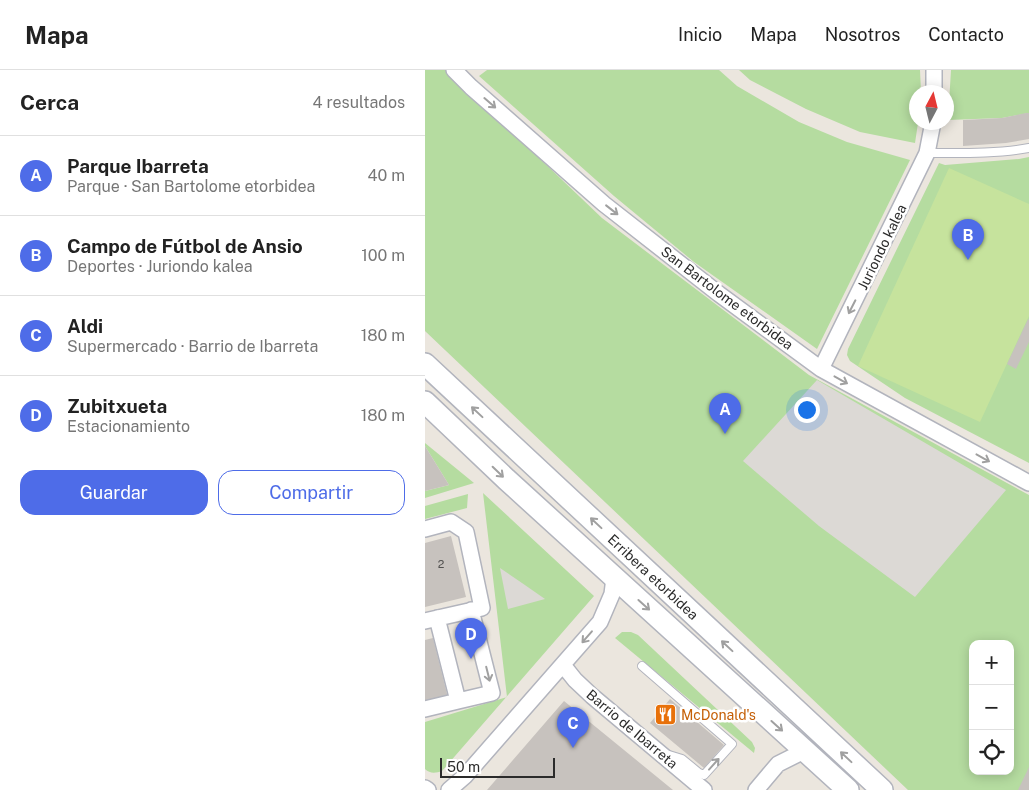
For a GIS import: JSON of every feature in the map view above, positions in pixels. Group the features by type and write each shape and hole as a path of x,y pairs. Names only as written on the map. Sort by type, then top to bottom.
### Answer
{"main road":[{"name":"Erribera etorbidea","path":"425,364 882,790"},
{"name":"Erribera etorbidea","path":"425,402 506,479 847,790"}],"street":[{"name":"San Bartolome etorbidea","path":"454,70 605,204 719,294 821,368 1029,483"},
{"path":"934,70 934,85"},
{"name":"Juriondo kalea","path":"821,368 927,153 931,130"},
{"path":"425,529 451,522 466,532 482,608 431,620 458,701"},
{"path":"449,790 459,785 600,622 612,594 614,578"},
{"path":"425,709 492,693 471,610"},
{"name":"Barrio de Ibarreta","path":"563,665 575,680 659,752 697,788"},
{"path":"756,790 778,764 804,751"}],"lane":[{"path":"927,153 1002,151 1029,148"},
{"path":"642,666 732,744 704,775 681,759 659,752"}],"green space":[{"path":"425,70 447,70 602,218 809,375 1029,495 1029,790 908,790 425,331"},
{"path":"487,70 719,70 737,86 799,122 847,142 910,160 817,349 694,262 614,196 479,76"},
{"path":"739,70 920,70 921,85 909,85 909,130 917,130 915,143 860,132 806,109 750,80"},
{"path":"951,70 1029,70 1029,113 1002,118 954,120 954,85 950,85"},
{"path":"1029,157 1029,463 905,398 850,361 847,355 848,349 939,163 945,165"},
{"path":"949,168 1029,204 1029,316 980,422 858,366"},
{"path":"425,443 474,483 425,498 425,491 449,485"},
{"path":"483,493 594,596 507,696"},
{"path":"468,494 467,508 425,519 425,506"},
{"path":"622,632 631,632 638,635 752,742 755,748 754,753 615,638"},
{"path":"506,697 442,771 433,773 425,769 425,722"}],"shaded area":[{"path":"817,380 1006,490 915,597 819,526 743,461"},
{"path":"500,568 522,583 545,599 508,609"}],"building":[{"path":"1029,113 1029,139 1006,143 963,146 963,120 1002,118"},
{"path":"1028,319 1029,342 1016,369 1007,364"},
{"path":"425,446 449,485 425,491"},
{"path":"451,536 466,597 425,607 425,543"},
{"path":"433,638 448,698 425,703 425,640"},
{"path":"670,699 724,745 704,768 650,723"},
{"path":"564,701 673,790 487,790"},
{"path":"1029,767 1029,790 1018,790"}],"place":[{"name":"Campo de Fútbol de Ansio","path":"968,260"},
{"name":"Parque Ibarreta","path":"725,434"},
{"name":"Zubitxueta","path":"471,659"},
{"name":"McDonald's","path":"665,715"},
{"name":"Aldi","path":"573,748"}]}
